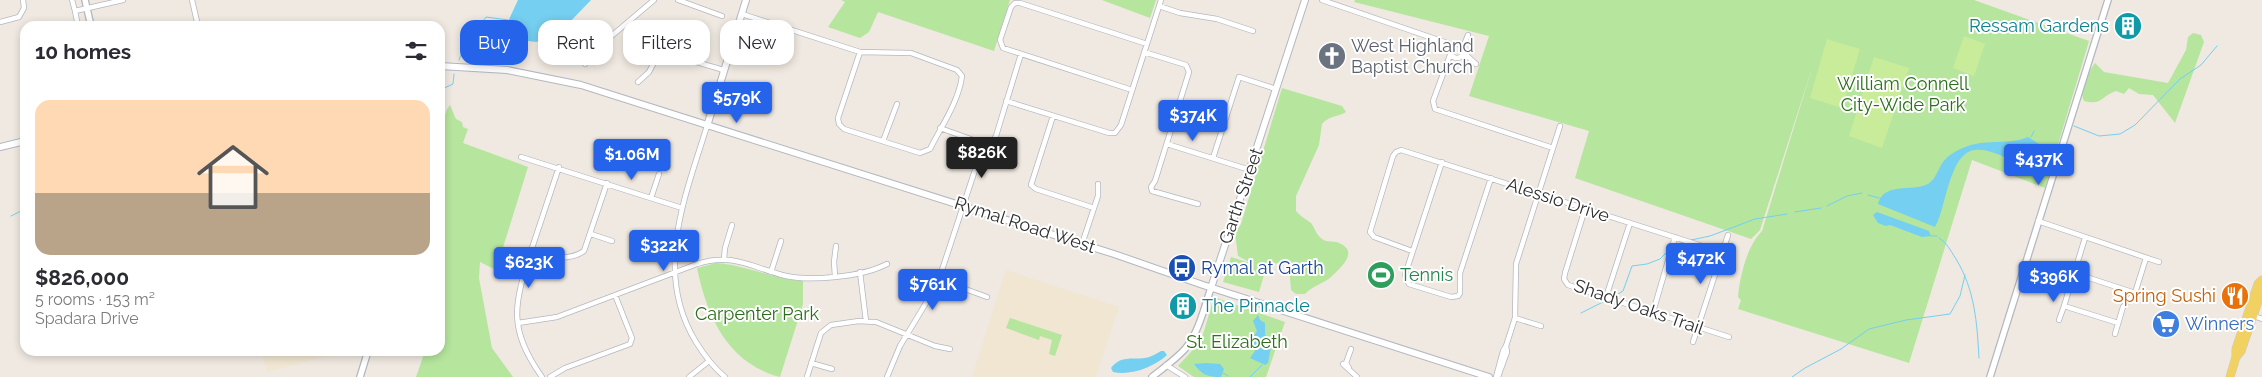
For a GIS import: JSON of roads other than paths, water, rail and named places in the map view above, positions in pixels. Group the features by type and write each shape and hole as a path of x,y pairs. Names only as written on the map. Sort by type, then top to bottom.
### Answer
{"main road":[{"path":"707,126 746,0"},
{"name":"Garth Street","path":"1211,288 1305,0"},
{"name":"Rymal Road West","path":"445,66 507,70 556,79 964,206 1489,377"},
{"path":"0,147 20,142"},
{"path":"2230,377 2236,357 2241,351 2258,284 2262,280"},
{"path":"2250,315 2262,290"}],"street":[{"path":"0,22 19,18 24,8 23,0"},
{"path":"72,0 77,21"},
{"path":"85,0 90,21"},
{"path":"75,10 123,0"},
{"path":"192,0 197,21"},
{"path":"630,20 654,0"},
{"path":"678,0 722,16"},
{"path":"1006,101 1109,133 1115,133 1120,125 1161,0"},
{"path":"1322,0 1445,43 1455,58"},
{"path":"1990,377 2108,0"},
{"path":"1132,90 1003,48 1000,44 1011,7 1015,3 1020,3 1146,44"},
{"path":"1159,6 1180,13 1217,19 1253,31"},
{"path":"742,14 860,52 911,53 957,70 962,76 961,82 930,149 920,153 844,128 838,121 860,52"},
{"path":"613,35 623,26"},
{"path":"1451,50 1461,46 1468,35"},
{"path":"1461,46 1463,55 1476,64"},
{"path":"1448,64 1451,50"},
{"path":"1144,52 1189,68 1167,144 1155,181 1151,187 1152,191 1198,204"},
{"path":"887,377 938,279 977,164 996,136 1021,54"},
{"path":"1463,55 1455,58 1442,72 1433,101 1438,111 1553,148"},
{"path":"638,82 649,72 653,65"},
{"path":"708,65 723,70"},
{"path":"1213,158 1239,77 1276,89"},
{"path":"883,141 897,104"},
{"path":"1053,116 1031,185 1036,190 1094,208"},
{"path":"707,126 682,208 675,245 674,274 678,300 686,323 709,361 725,377"},
{"path":"1497,377 1505,359 1506,346 1515,318 1515,271 1560,126"},
{"path":"940,128 990,146"},
{"path":"1167,144 1250,170"},
{"name":"Alessio Drive","path":"1412,251 1374,237 1370,232 1396,152 1404,150 1721,252"},
{"path":"521,157 682,208"},
{"path":"1442,162 1405,275 1409,284 1451,297 1458,296 1460,293 1460,273 1491,178"},
{"path":"542,377 526,350 518,324 517,297 558,168"},
{"path":"651,198 659,174"},
{"path":"531,253 554,258 580,254 584,251 607,183"},
{"path":"1082,244 1098,196 1098,184"},
{"name":"Shady Oaks Trail","path":"1585,208 1564,279 1568,285 1729,337"},
{"path":"2038,222 2158,262"},
{"path":"1606,297 1630,223"},
{"path":"724,259 725,248 732,225"},
{"path":"590,234 612,241"},
{"path":"1693,342 1728,234"},
{"path":"1653,312 1675,237"},
{"path":"2059,320 2085,238"},
{"path":"771,272 781,241"},
{"path":"835,276 836,246"},
{"path":"2115,334 2123,307 2135,293 2146,258"},
{"path":"518,324 557,317 710,260 724,259 771,272 802,278 860,272 887,264"},
{"path":"860,272 866,321"},
{"path":"2074,273 2135,293"},
{"path":"938,279 987,297"},
{"name":"Garth Street","path":"1152,377 1184,350 1193,336 1211,288"},
{"path":"550,377 565,368 630,344 632,338 615,295"},
{"path":"2064,306 2118,324"},
{"path":"2250,315 2262,319"},
{"path":"1515,318 1541,326"},
{"path":"806,377 821,334 827,327 866,321 882,324 935,346 950,349"},
{"path":"1352,349 1346,364 1357,377"},
{"path":"360,377 366,356"},
{"path":"689,377 709,361"},
{"path":"811,363 832,370"},
{"path":"1343,364 1349,368"},
{"path":"1166,365 1177,375 1185,377"}],"water":[{"path":"518,0 591,0 572,20 538,20 538,42 528,41 528,20 509,20"},
{"path":"2028,137 2039,144 2031,166 1989,151 1975,150 1966,153 1959,160 1954,171 1935,227 1878,204 1881,197 1892,190 1928,184 1945,159 1961,149 1976,144 2013,141"},
{"path":"1877,212 1929,231 1931,236 1922,237 1890,225 1886,226 1878,223 1873,215"},
{"path":"1258,315 1260,320 1265,323 1265,335 1272,341 1268,363 1265,365 1250,358 1255,351 1253,337 1257,331 1253,321"},
{"path":"1164,351 1167,355 1142,370 1120,373 1113,372 1111,368 1119,361 1147,358"},
{"path":"1194,364 1220,364 1224,369 1221,377 1206,375"}],"waterway":[{"path":"484,20 486,17 508,20"},
{"path":"2074,126 2099,136 2120,134 2135,125 2180,79 2201,65 2217,46"},
{"path":"445,88 453,84 454,74"},
{"path":"2031,137 2034,131"},
{"path":"1827,206 1847,196 1862,193"},
{"path":"1868,195 1879,198"},
{"path":"1795,212 1821,208"},
{"path":"11,216 20,212"},
{"path":"1691,240 1710,236 1755,219 1787,214"},
{"path":"1931,236 1937,236"},
{"path":"1939,238 1950,250 1967,283 1976,319 1979,358"},
{"path":"1675,246 1683,242"},
{"path":"1613,297 1623,291 1632,266 1647,264 1660,259 1670,249"},
{"path":"1792,377 1841,349 1869,329 1906,320 1950,314 1960,296 1965,275"},
{"path":"1581,313 1607,300"},
{"path":"1250,377 1262,365"},
{"path":"1223,373 1228,376"}],"place":[{"name":"Ressam Gardens","path":"2128,26"},
{"name":"West Highland Baptist Church","path":"1332,56"},
{"name":"Rymal at Garth","path":"1182,268"},
{"name":"Tennis","path":"1381,275"},
{"name":"Spring Sushi","path":"2235,296"},
{"name":"The Pinnacle","path":"1183,306"},
{"name":"Winners","path":"2166,324"}],"park label":[{"name":"William Connell City-Wide Park","path":"1903,94"},
{"name":"Carpenter Park","path":"757,314"},
{"name":"St. Elizabeth","path":"1237,342"}]}
